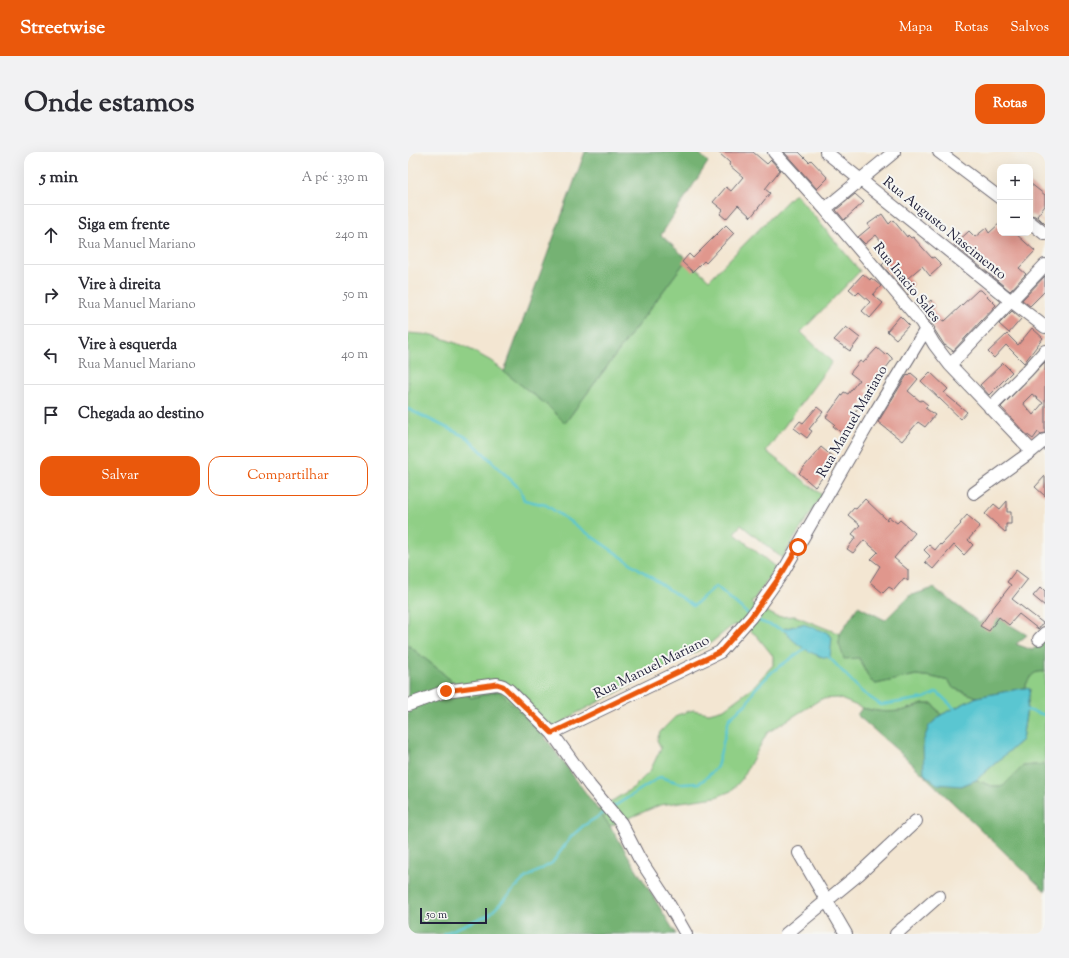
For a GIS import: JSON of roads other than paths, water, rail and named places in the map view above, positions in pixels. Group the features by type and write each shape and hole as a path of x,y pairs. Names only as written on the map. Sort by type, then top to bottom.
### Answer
{"street":[{"name":"Rua Inacio Sales","path":"774,152 917,316 934,344 950,365 1032,451"},
{"name":"Rua Augusto Nascimento","path":"826,152 1045,327"},
{"path":"825,209 894,152"},
{"path":"939,152 997,196"},
{"path":"1033,224 1045,234"},
{"path":"950,365 1045,265"},
{"name":"Rua Manuel Mariano","path":"552,733 720,652 751,617 783,572 873,416 926,329"},
{"path":"990,408 1045,351"},
{"path":"974,493 1045,440"},
{"path":"408,705 446,691 497,684 508,690 552,733 590,786 621,823 638,858 666,899 686,934"},
{"path":"786,934 859,874 916,821"},
{"path":"799,852 846,934"},
{"path":"896,934 939,896"}],"water":[{"path":"803,624 826,632 832,637 830,658 810,652 792,639 783,629"},
{"path":"1024,688 1030,689 1022,740 976,780 961,786 937,784 924,774 923,742 929,726 941,715 977,697"}],"waterway":[{"path":"408,409 468,438 520,489 524,500 546,505 693,606 716,586 748,614"},
{"path":"753,619 784,630"},
{"path":"613,807 660,777 683,784 699,783 706,778 717,767 729,719 747,703 755,689 773,671 807,647"},
{"path":"828,656 862,692 881,705 925,698 937,692 956,710"},
{"path":"1024,711 1027,710 1045,715"},
{"path":"443,934 490,914 524,879 552,863 571,837 583,826 607,811"}]}
